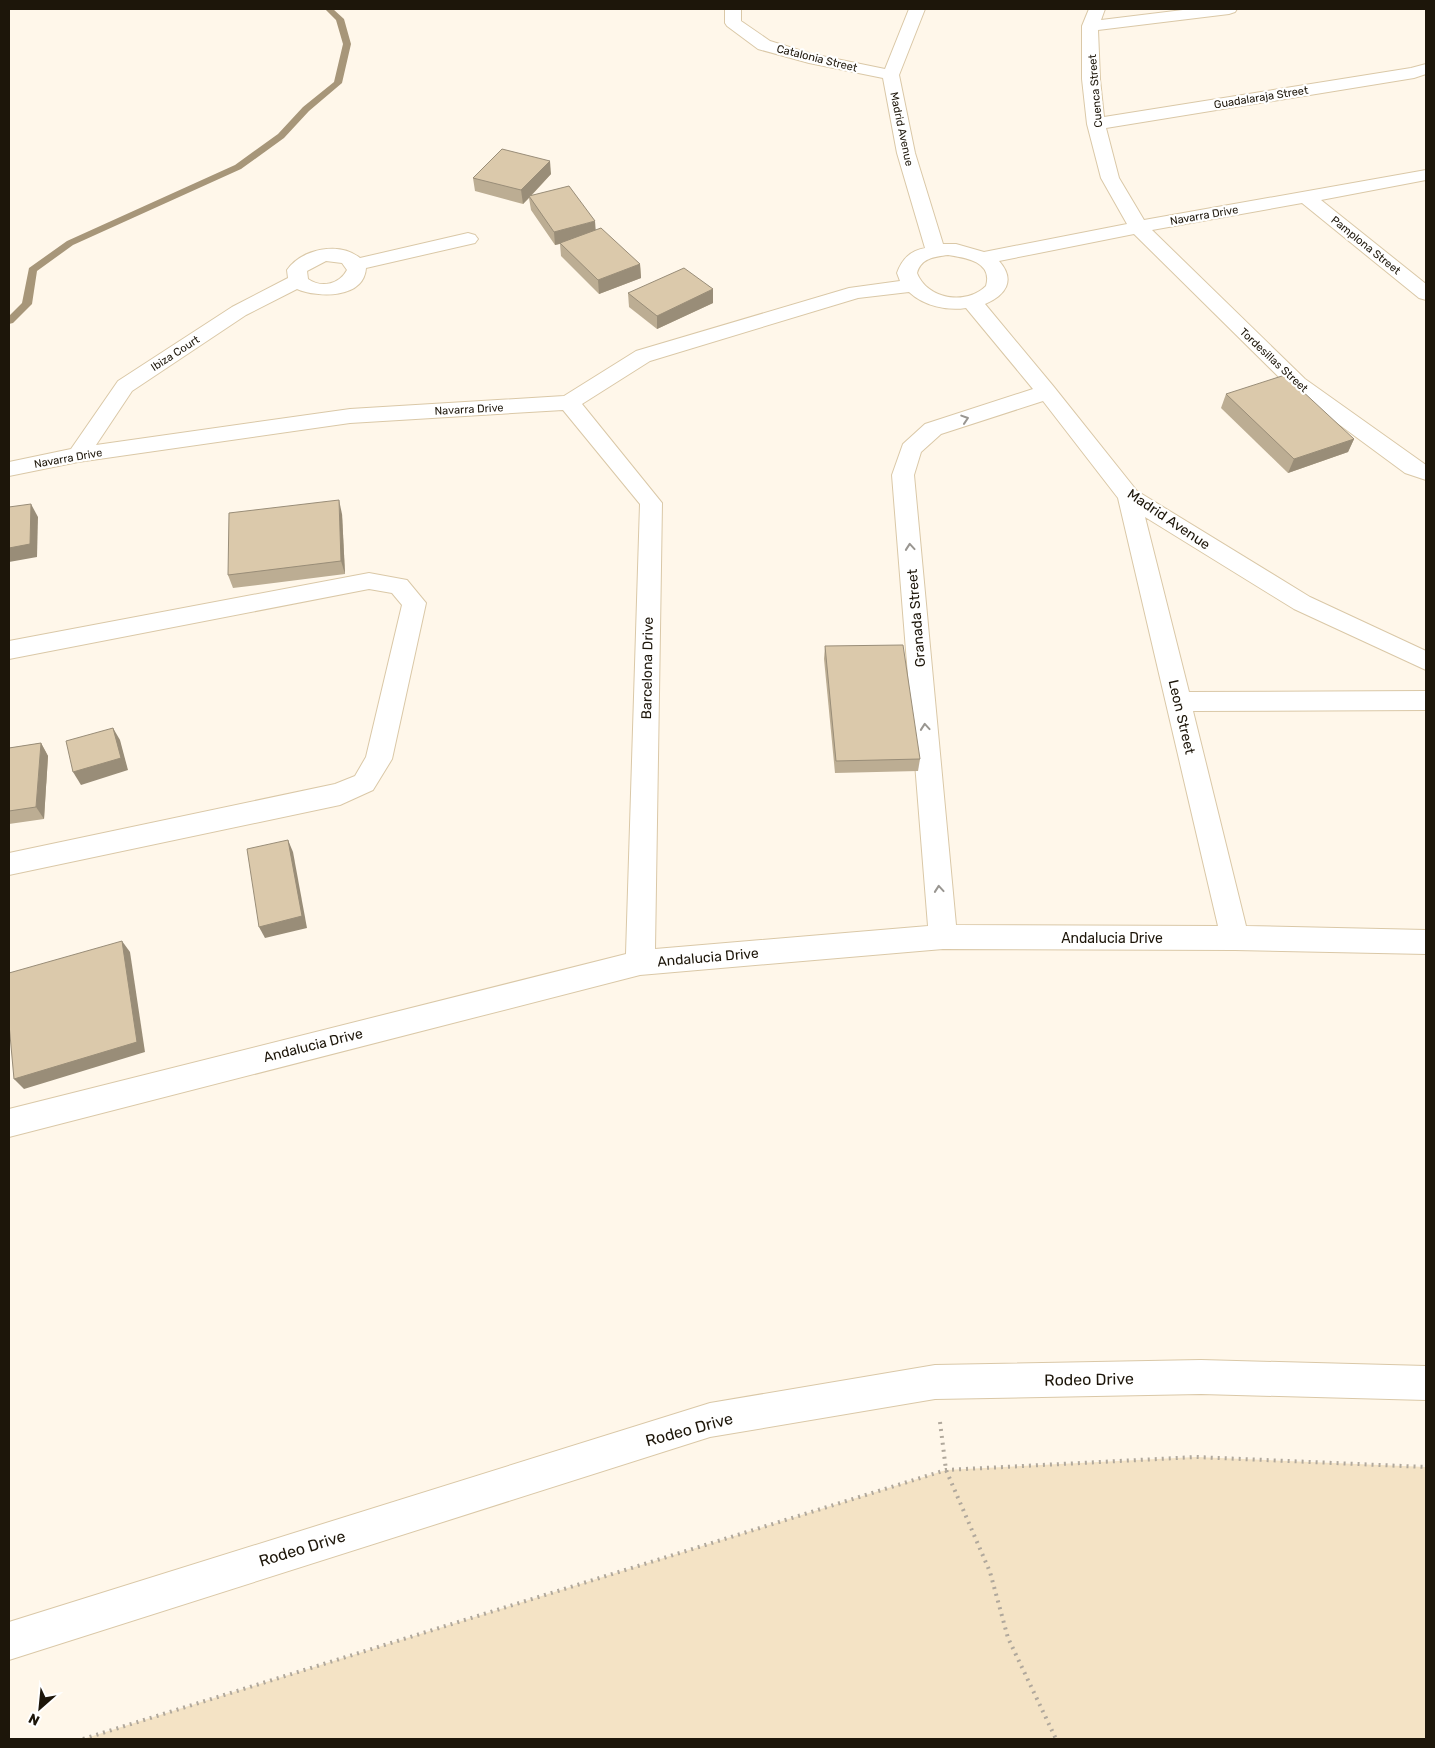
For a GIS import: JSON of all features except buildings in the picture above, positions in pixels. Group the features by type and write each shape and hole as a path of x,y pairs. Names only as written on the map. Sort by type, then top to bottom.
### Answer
{"street":[{"name":"Catalonia Street","path":"732,9 734,23 764,45 809,58 891,75"},
{"name":"Madrid Avenue","path":"917,9 891,75 906,153 936,250"},
{"name":"Cuenca Street","path":"1098,9 1090,26 1091,79 1096,124 1110,178 1138,226"},
{"path":"1090,26 1229,9"},
{"name":"Guadalaraja Street","path":"1096,124 1404,75 1426,69"},
{"name":"Navarra Drive","path":"983,258 1138,226 1426,174"},
{"name":"Pamplona Street","path":"1306,197 1426,294"},
{"name":"Tordesillas Street","path":"1138,226 1298,384 1413,468 1426,473"},
{"path":"355,265 468,239"},
{"path":"936,250 960,250 983,258 993,265 998,274 998,283 994,291 984,298 972,302 958,303 937,300 919,293 911,286 906,277 907,268 913,260 923,254 936,250"},
{"path":"326,255 344,257 355,265 357,270 355,276 341,287 321,290 303,286 296,276 297,270 308,260 326,255"},
{"name":"Ibiza Court","path":"78,454 126,386 239,311 298,281"},
{"name":"Navarra Drive","path":"9,469 78,454 350,416 569,403 643,356 856,292 911,286"},
{"name":"Madrid Avenue","path":"972,302 1047,392 1129,496 1302,603 1426,661"},
{"name":"Granada Street","path":"943,937 903,476 911,449 934,429 1047,392"},
{"name":"Barcelona Drive","path":"569,403 651,503 640,963"},
{"name":"Leon Street","path":"1129,496 1235,938"},
{"path":"9,650 369,581 399,586 414,603 379,759 364,783 340,794 9,864"},
{"path":"1178,702 1426,700"},
{"name":"Andalucia Drive","path":"9,1122 640,963 943,937 1235,938 1426,942"},
{"name":"Rodeo Drive","path":"9,1641 710,1420 936,1382 1201,1377 1426,1383"}],"path":[{"path":"936,1382 946,1470 990,1572 1008,1638 1056,1739"},
{"path":"82,1739 946,1470 1196,1457 1426,1467"}],"shaded area":[{"path":"1196,1457 1426,1467 1426,1739 83,1739 946,1470"}],"waterway":[{"path":"9,321 27,304 32,270 70,243 238,167 281,136 306,109 338,83 347,44 340,19 329,9"}]}
